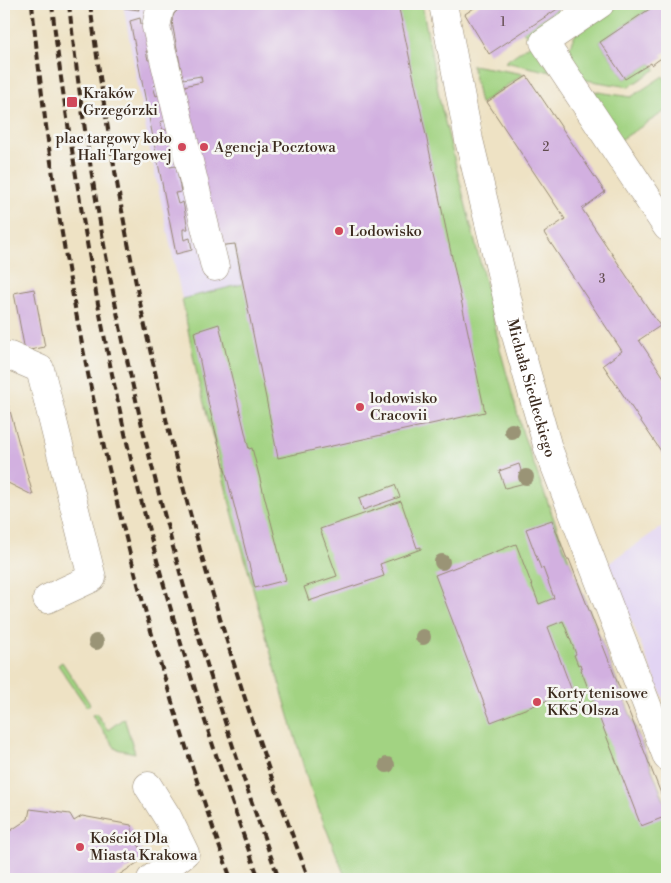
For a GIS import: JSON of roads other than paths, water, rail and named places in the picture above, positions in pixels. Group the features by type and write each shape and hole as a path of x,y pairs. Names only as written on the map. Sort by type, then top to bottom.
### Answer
{"street":[{"path":"163,4 160,8 156,27 215,267"},
{"name":"Michała Siedleckiego","path":"443,4 469,140 517,339 548,448 667,757"},
{"path":"600,4 544,42 667,227"},
{"path":"11,357 40,369 92,578 47,599"},
{"path":"148,786 168,818 185,853 160,877"}],"railway":[{"path":"32,4 45,116 61,227 81,338 104,448 131,557 161,665 194,773 231,879"},
{"path":"52,4 61,80 100,315 134,472 161,575 191,677 259,879"},
{"path":"69,4 83,116 101,227 122,338 147,448 207,665 279,879"},
{"path":"90,4 106,116 125,227 173,448 202,557 235,666 270,773 309,879"}],"place":[{"name":"Kraków Grzegórzki","path":"72,102"},
{"name":"plac targowy koło Hali Targowej","path":"182,147"},
{"name":"Agencja Pocztowa","path":"204,147"},
{"name":"Lodowisko","path":"339,231"},
{"name":"lodowisko Cracovii","path":"360,407"},
{"name":"Korty tenisowe KKS Olsza","path":"537,702"},
{"name":"Kościół Dla Miasta Krakowa","path":"80,847"}]}
